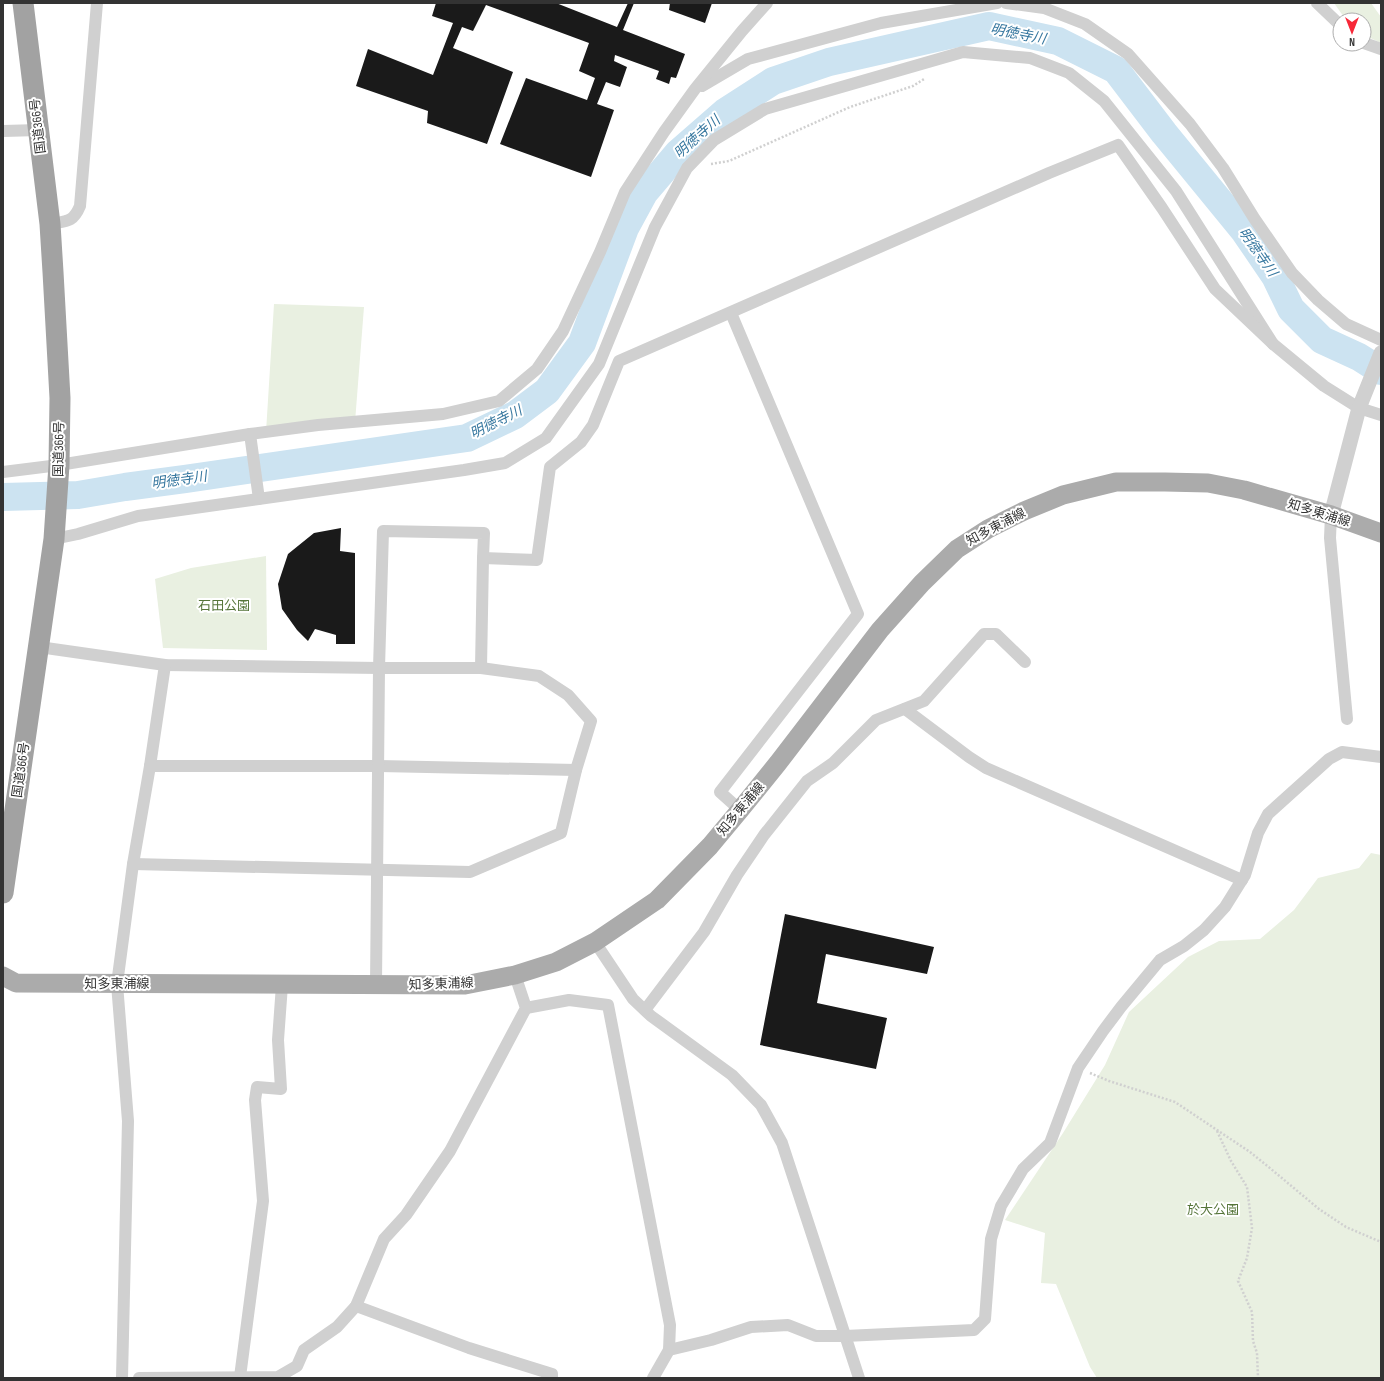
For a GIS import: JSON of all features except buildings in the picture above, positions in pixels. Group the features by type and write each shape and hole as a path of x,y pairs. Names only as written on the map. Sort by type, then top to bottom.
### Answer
{"highway":[{"name":"国道366号","path":"3,893 8,826 39,647 55,532 59,471 60,398 50,224 23,3"}],"main road":[{"name":"知多東浦線","path":"7,983 466,985 515,975 556,962 595,942 657,900 710,846 740,810 880,630 922,583 957,549 988,529 1024,511 1063,495 1116,482 1165,482 1208,483 1244,490 1330,515 1381,533"}],"street":[{"path":"50,224 72,219 77,214 80,206 97,3"},
{"path":"3,472 59,471 250,434 318,425 443,414 499,401 537,369 563,330 600,252 625,192 664,132 695,89 767,3"},
{"path":"695,89 748,59 881,23 997,3"},
{"path":"1006,3 1044,8 1085,24 1128,54 1190,124 1223,168 1254,218 1292,273 1318,300 1346,324 1381,340"},
{"path":"1317,3 1332,17"},
{"path":"55,532 78,534 138,516 505,463 546,438 599,364 655,227 686,168 714,140 765,109 963,52 1030,58 1069,73 1104,102 1176,191 1273,344"},
{"path":"3,131 39,130"},
{"path":"483,558 537,560 550,467 581,442 593,425 620,361 1049,173 1118,145 1162,208 1215,289 1273,344 1324,386 1359,408 1381,415"},
{"path":"731,313 858,614 720,792 740,810"},
{"path":"1347,720 1330,538 1330,515 1359,408 1381,353"},
{"path":"250,434 259,499"},
{"path":"376,985 379,668 383,531 484,533 481,668"},
{"path":"645,1010 704,932 737,874 764,835 807,781 833,763 876,720 924,701 984,634 996,634 1025,662"},
{"path":"39,647 165,665 481,668 539,676 568,695 591,720 576,770 561,833 470,872 133,864"},
{"path":"122,1378 128,1122 117,984 133,864 150,766 165,665"},
{"path":"905,709 986,768 1242,880"},
{"path":"669,1350 710,1340 751,1326 788,1325 816,1336 974,1330 985,1319 991,1239 1001,1206 1023,1169 1050,1143 1078,1068 1121,1007 1160,960 1184,946 1204,930 1225,907 1245,875 1258,833 1268,814 1329,759 1342,752 1381,757"},
{"path":"150,766 379,766 576,770"},
{"path":"595,942 633,999 651,1016 732,1075 761,1105 782,1143 859,1378"},
{"path":"139,1378 278,1377 297,1366 304,1350 337,1327 356,1306 384,1239 406,1215 450,1151 526,1008 515,975"},
{"path":"240,1377 263,1201 254,1100 257,1087 281,1089 278,1040 282,985"},
{"path":"526,1008 569,1000 608,1005 670,1325 669,1350 653,1378"},
{"path":"356,1306 469,1348 552,1374 552,1378"}],"path":[{"path":"686,168 729,161 850,107 913,86 925,78"},
{"path":"1078,1068 1109,1081 1175,1102 1271,1169 1319,1209 1346,1227 1381,1242"},
{"path":"1217,1130 1231,1161 1247,1187 1252,1228 1247,1258 1238,1281 1252,1312 1253,1341 1257,1353 1258,1378"}],"green space":[{"path":"1334,3 1371,3 1381,17 1381,43 1372,39 1372,12 1340,12"},
{"path":"274,304 364,307 355,422 266,432"},
{"name":"石田公園","path":"266,556 267,650 163,648 155,579 191,568"},
{"name":"於大公園","path":"1371,853 1381,855 1381,1378 1097,1378 1090,1367 1056,1284 1041,1283 1045,1233 1005,1220 1063,1133 1105,1065 1129,1012 1188,957 1219,941 1260,939 1294,910 1318,878 1359,868"}],"waterway":[{"name":"明徳寺川","path":"3,497 78,495 467,438 515,415 547,391 582,343 625,228 644,193 678,153 725,112 773,81 829,62 989,26 1058,41 1116,70 1164,133 1245,232 1275,276 1291,309 1322,340 1359,357 1381,371"}]}
